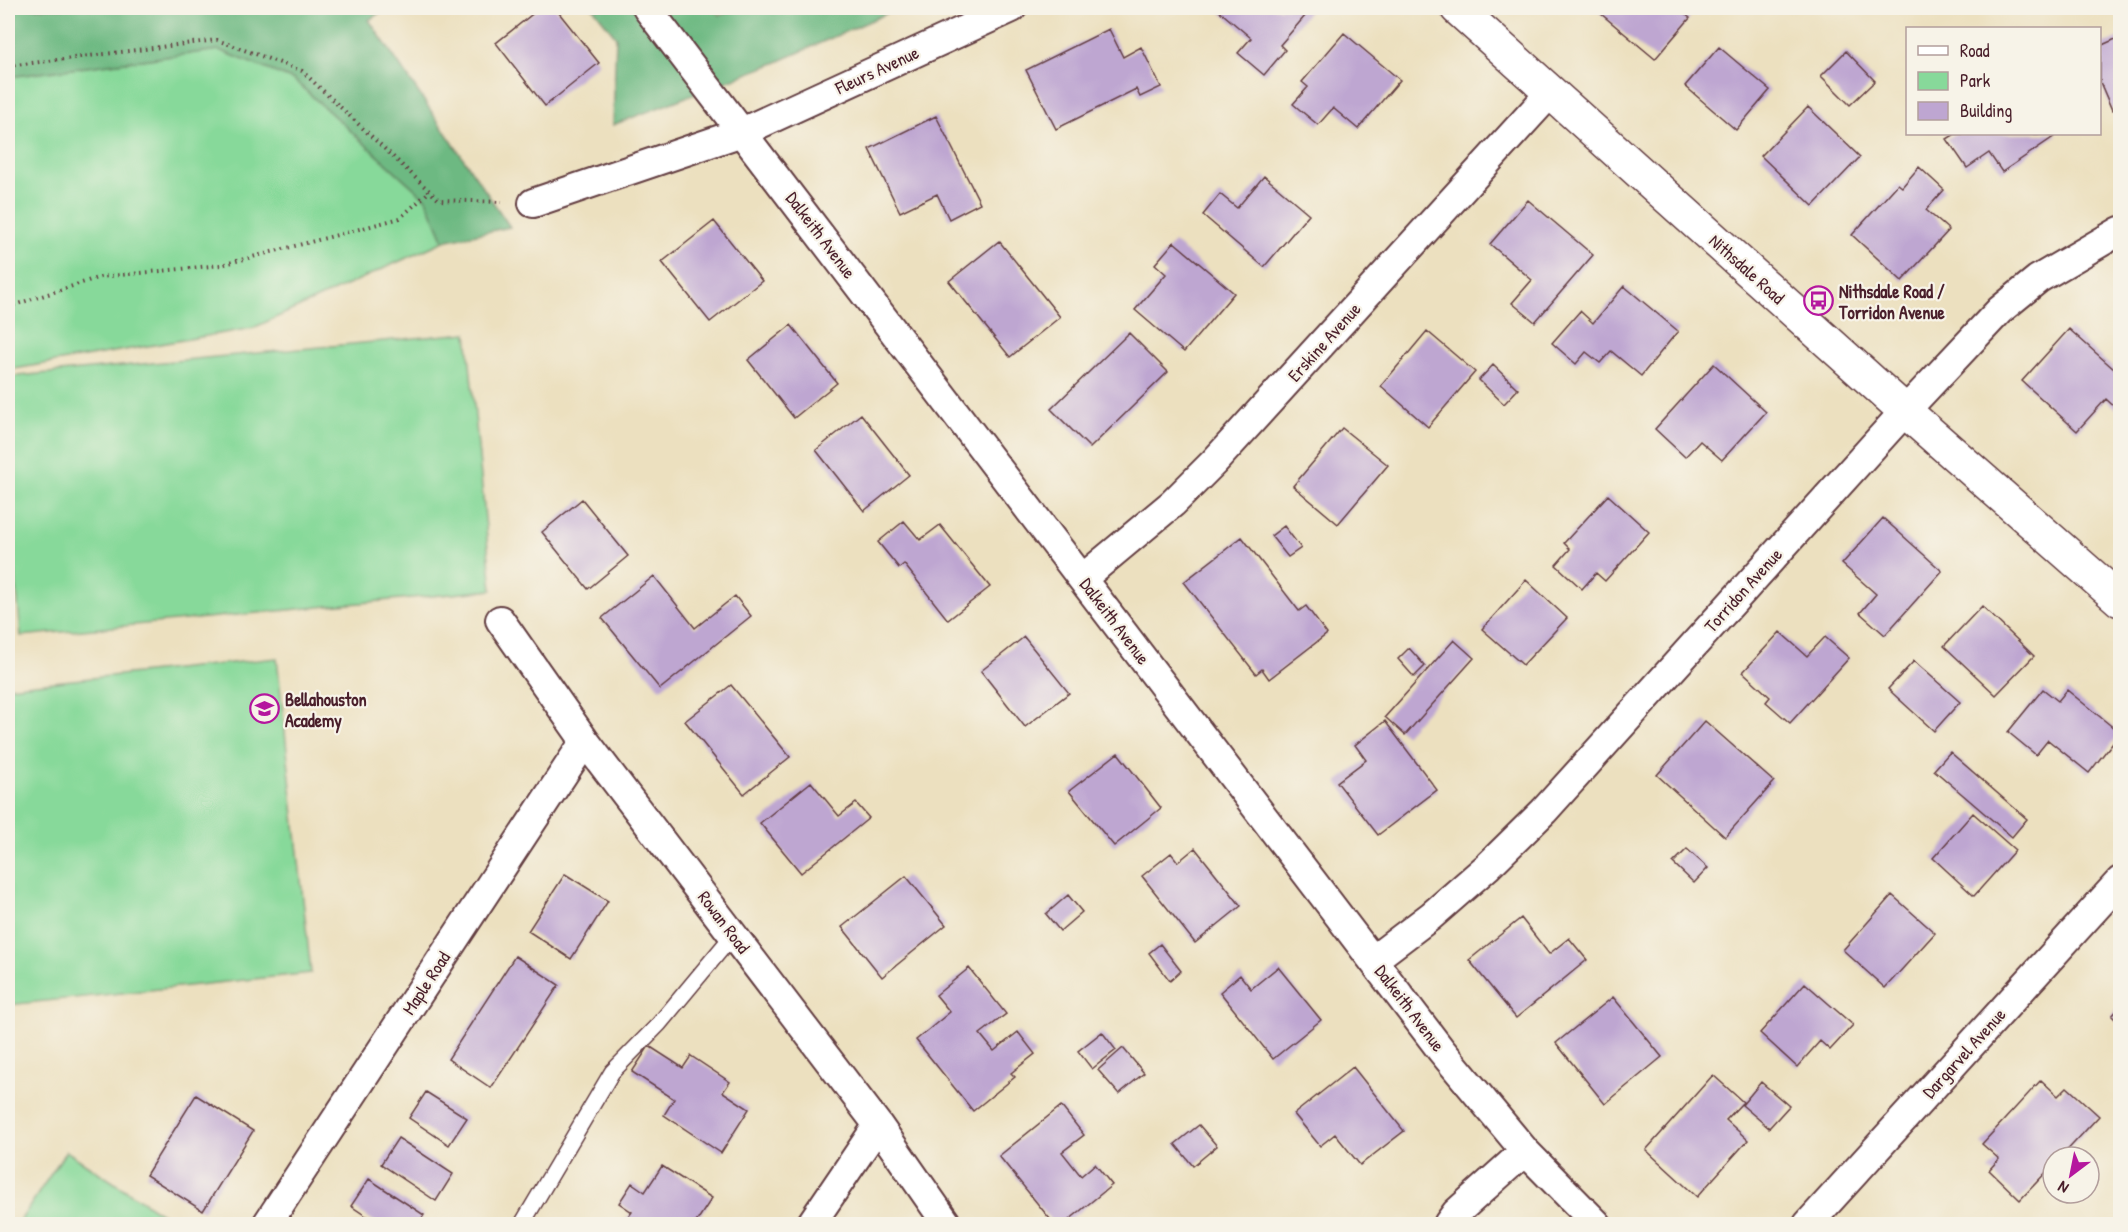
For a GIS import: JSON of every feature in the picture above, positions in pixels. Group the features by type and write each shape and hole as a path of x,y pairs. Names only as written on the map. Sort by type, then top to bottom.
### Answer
{"street":[{"name":"Dalkeith Avenue","path":"647,8 1441,1050 1525,1151 1597,1224"},
{"name":"Fleurs Avenue","path":"533,203 742,132 1012,8"},
{"name":"Nithsdale Road","path":"1457,8 1905,411 2121,600"},
{"name":"Erskine Avenue","path":"1083,578 1173,503 1214,462 1551,92"},
{"name":"Torridon Avenue","path":"1373,960 1431,916 1487,867 1544,811 1905,411 2000,310 2038,279 2121,231"},
{"name":"Rowan Road","path":"500,620 585,741 878,1125 947,1224"},
{"name":"Maple Road","path":"267,1224 585,741"},
{"name":"Dargarvel Avenue","path":"1809,1224 2121,881"},
{"path":"811,1224 878,1125"},
{"path":"1448,1224 1456,1213 1525,1151"}],"lane":[{"path":"522,1224 612,1072 659,1024 733,935"}],"path":[{"path":"8,66 218,40 302,71 440,200 533,203"},
{"path":"8,307 100,277 220,265 400,218 430,191"}],"green space":[{"path":"8,8 387,8 369,20 510,227 444,241 426,199 294,80 219,50 8,77"},
{"path":"593,8 712,8 720,15 742,8 899,8 775,63 613,125 616,37"},
{"path":"219,50 294,80 426,199 444,241 253,328 8,370 8,77"},
{"path":"467,333 492,590 21,636 8,493 8,377"},
{"path":"277,658 311,973 8,1005 8,687"},
{"path":"66,1151 177,1224 18,1224"}],"building":[{"path":"540,8 555,8 599,63 545,106 496,43"},
{"path":"1218,8 1312,8 1280,45 1285,50 1264,75 1238,53 1251,38"},
{"path":"1594,8 1678,8 1690,18 1655,59"},
{"path":"1109,29 1123,57 1141,47 1161,87 1140,97 1136,89 1056,129 1026,70"},
{"path":"1344,33 1400,80 1358,129 1333,108 1318,125 1293,104 1308,87 1302,82"},
{"path":"2120,37 2120,107 2112,110 2101,84 2101,46"},
{"path":"1719,47 1770,90 1736,130 1685,86"},
{"path":"1846,51 1875,81 1850,105 1821,76"},
{"path":"1808,107 1860,157 1813,206 1761,156"},
{"path":"936,116 980,203 949,219 937,194 900,212 869,149"},
{"path":"1953,135 2057,135 2002,172 1989,153 1967,168 1947,139"},
{"path":"1919,167 1944,190 1926,210 1949,230 1902,281 1852,235 1898,184 1902,187"},
{"path":"1264,176 1309,214 1264,267 1203,215 1220,194 1237,208"},
{"path":"1528,200 1593,255 1535,322 1512,303 1532,280 1490,244"},
{"path":"714,221 762,281 710,322 662,262"},
{"path":"999,241 1060,317 1010,357 949,281"},
{"path":"1174,242 1234,293 1184,352 1135,310 1166,274 1155,264"},
{"path":"1624,286 1678,331 1641,376 1611,351 1600,363 1586,352 1576,364 1552,343 1580,311 1593,323"},
{"path":"791,325 837,383 794,418 748,360"},
{"path":"2069,329 2115,370 2120,364 2120,412 2106,399 2077,431 2022,381"},
{"path":"1427,331 1475,372 1428,427 1381,386"},
{"path":"1129,333 1168,372 1090,448 1051,409"},
{"path":"1714,364 1766,412 1722,460 1700,441 1685,457 1655,429"},
{"path":"1493,365 1518,389 1504,404 1479,380"},
{"path":"861,414 909,475 864,511 816,450"},
{"path":"1342,428 1388,465 1338,524 1293,486"},
{"path":"1608,495 1649,532 1605,581 1596,573 1582,589 1556,565 1570,549 1564,543"},
{"path":"582,499 628,556 588,589 542,532"},
{"path":"1883,518 1942,571 1885,635 1860,613 1876,594 1842,564"},
{"path":"904,521 920,540 940,525 990,587 948,620 904,564 899,568 878,542"},
{"path":"1284,526 1301,548 1288,557 1271,536"},
{"path":"1242,537 1299,611 1306,606 1327,634 1269,679 1262,669 1256,674 1184,582"},
{"path":"654,576 695,628 735,596 751,616 660,689 602,618"},
{"path":"1526,580 1567,618 1523,665 1482,629"},
{"path":"1982,606 2034,656 1996,695 1944,646"},
{"path":"1780,632 1807,656 1825,637 1849,658 1790,723 1766,702 1770,697 1743,672"},
{"path":"1024,637 1069,693 1025,727 981,671"},
{"path":"1454,640 1474,658 1405,735 1385,717"},
{"path":"1409,648 1425,666 1414,677 1398,659"},
{"path":"1914,661 1960,702 1934,731 1888,689"},
{"path":"731,685 790,757 744,794 685,721"},
{"path":"2043,689 2058,701 2067,690 2120,733 2089,773 2048,740 2036,755 2008,732"},
{"path":"1385,721 1437,790 1378,835 1337,782 1366,760 1355,745"},
{"path":"1705,721 1774,782 1725,837 1657,775"},
{"path":"1950,752 2027,819 2012,837 1934,770"},
{"path":"1118,753 1161,808 1114,846 1069,791"},
{"path":"811,782 839,816 856,803 869,818 801,873 760,823"},
{"path":"1973,813 2015,850 1974,896 1933,858"},
{"path":"1195,848 1241,906 1195,943 1142,876 1171,853 1178,862"},
{"path":"1687,849 1708,868 1694,883 1673,863"},
{"path":"565,874 608,901 571,959 528,931"},
{"path":"906,876 946,925 882,977 842,927"},
{"path":"1068,895 1082,912 1060,931 1046,914"},
{"path":"1892,895 1935,933 1885,988 1843,950"},
{"path":"1521,918 1549,954 1569,938 1587,960 1516,1018 1469,960"},
{"path":"1160,944 1181,971 1170,981 1149,953"},
{"path":"515,956 559,985 491,1088 448,1059"},
{"path":"1278,967 1321,1020 1273,1059 1220,992 1240,975 1251,989"},
{"path":"969,968 1006,1014 980,1034 994,1051 1018,1032 1035,1054 1011,1073 1015,1077 973,1111 916,1040 950,1012 936,995"},
{"path":"1805,983 1853,1025 1830,1050 1820,1041 1797,1067 1760,1033"},
{"path":"1613,997 1662,1057 1605,1104 1556,1043"},
{"path":"2120,1007 2120,1024 2112,1016"},
{"path":"1102,1032 1116,1050 1092,1069 1078,1051"},
{"path":"649,1046 683,1068 691,1056 730,1082 723,1092 749,1109 721,1153 664,1115 674,1099 632,1072"},
{"path":"1123,1048 1144,1073 1119,1094 1098,1070"},
{"path":"1353,1067 1404,1131 1360,1165 1335,1134 1320,1146 1294,1114"},
{"path":"1713,1075 1743,1102 1726,1120 1748,1140 1697,1197 1646,1150"},
{"path":"2041,1080 2058,1096 2067,1087 2099,1116 2072,1145 2041,1145 2041,1178 2020,1200 1989,1170 1999,1159 1982,1144"},
{"path":"1761,1082 1789,1106 1769,1128 1742,1105"},
{"path":"426,1092 467,1118 449,1145 409,1118"},
{"path":"196,1095 253,1131 203,1211 146,1175"},
{"path":"1061,1106 1084,1135 1062,1152 1081,1176 1095,1164 1112,1185 1064,1224 1054,1224 999,1156"},
{"path":"1199,1125 1217,1146 1193,1166 1175,1144"},
{"path":"398,1138 453,1174 436,1201 381,1164"},
{"path":"662,1166 712,1198 695,1224 623,1224 632,1212 619,1203 632,1183 645,1192"},
{"path":"369,1179 424,1215 418,1224 378,1224 351,1206"}],"place":[{"name":"Nithsdale Road / Torridon Avenue","path":"1818,301"},
{"name":"Bellahouston Academy","path":"264,709"}]}
